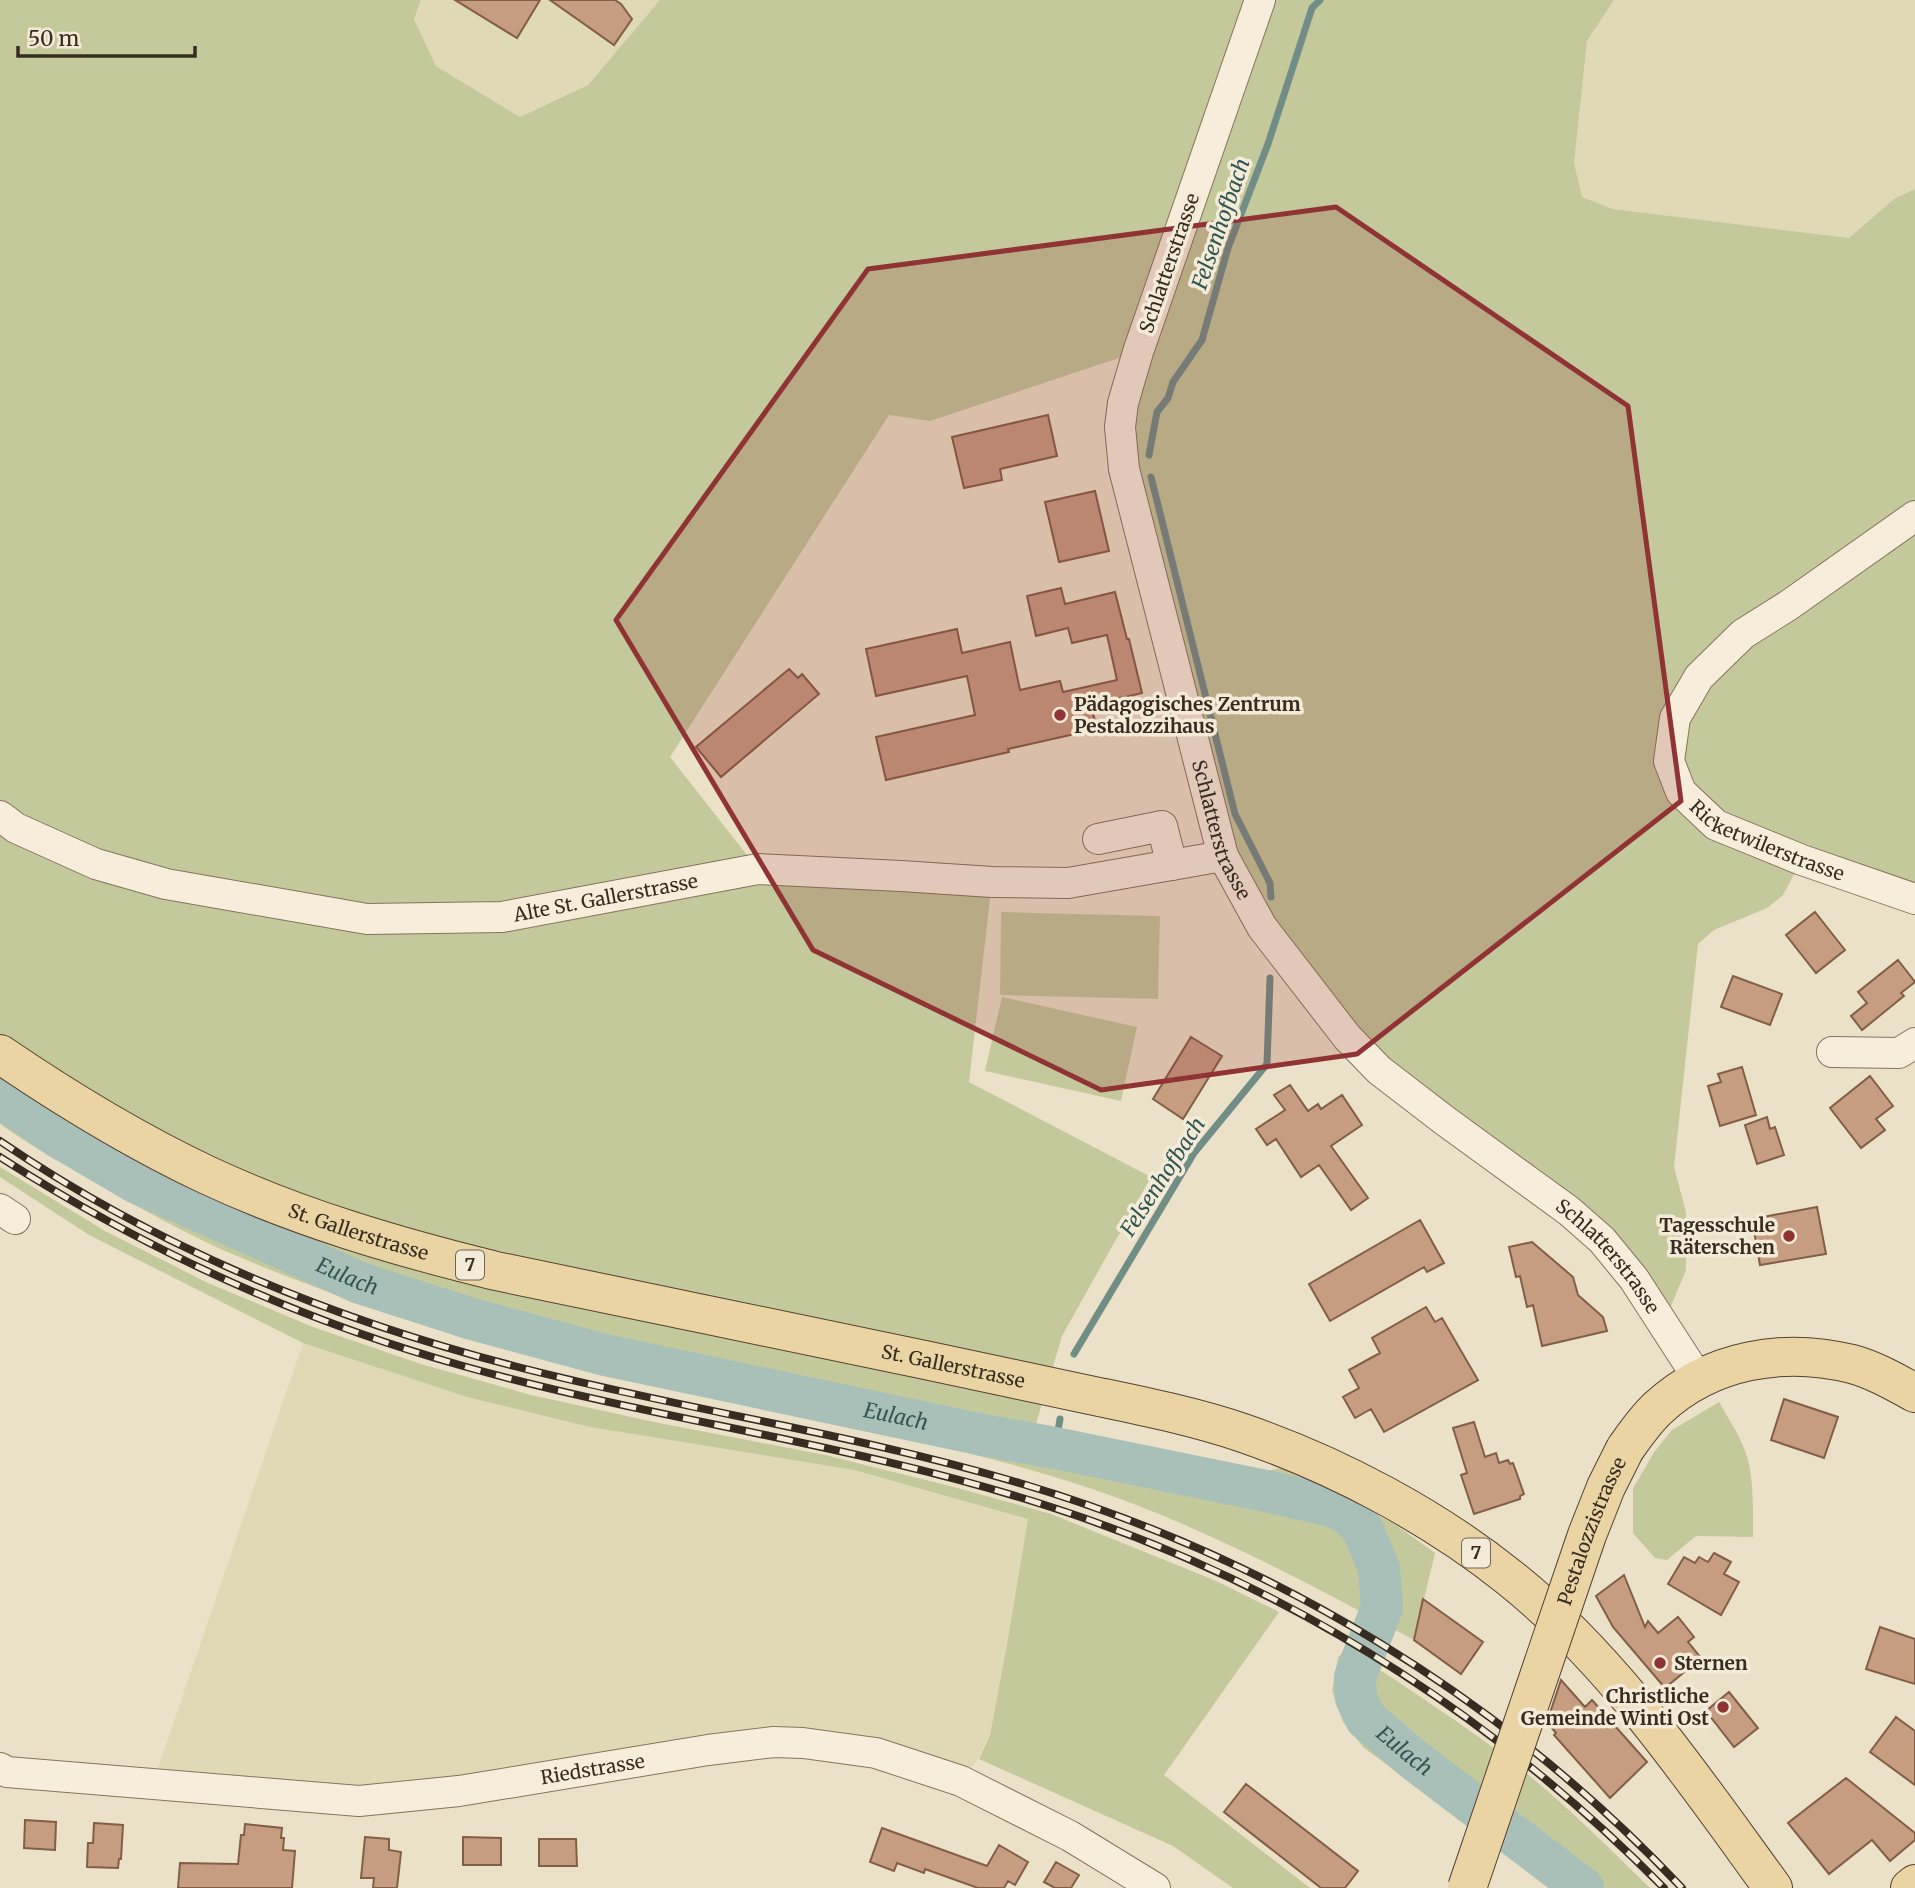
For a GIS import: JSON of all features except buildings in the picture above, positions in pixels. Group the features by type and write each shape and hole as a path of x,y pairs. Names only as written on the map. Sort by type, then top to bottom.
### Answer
{"main road":[{"name":"St. Gallerstrasse","path":"0,1054 91,1113 208,1175 279,1205 386,1241 496,1271 1188,1418 1242,1433 1359,1483 1421,1517 1473,1551 1549,1611 1585,1647 1649,1722 1773,1888"},
{"name":"Pestalozzistrasse","path":"1467,1888 1587,1535 1606,1487 1638,1429 1677,1392 1698,1378 1724,1367 1760,1358 1802,1356 1853,1364 1887,1377 1915,1393"},
{"path":"1910,1888 1915,1884"}],"street":[{"name":"Schlatterstrasse","path":"1260,0 1138,352 1123,403 1120,427 1124,469 1223,856 1262,927 1347,1037 1380,1070 1569,1211 1602,1240 1634,1279 1698,1378"},
{"name":"Ricketwilerstrasse","path":"1915,516 1789,605 1743,634 1699,677 1675,718 1669,761 1681,792 1716,825 1802,860 1915,899"},
{"name":"Alte St. Gallerstrasse","path":"0,816 16,828 96,864 166,884 367,919 502,917 758,869 992,882 1068,883 1223,856"},
{"path":"1098,839 1162,826 1172,865"},
{"path":"1832,1052 1899,1053 1915,1043"},
{"name":"Riedstrasse","path":"2,1771 359,1801 459,1791 708,1750 774,1742 803,1743 876,1754 961,1781 1070,1836 1154,1888"}],"highlighted area":[{"path":"1336,207 1628,406 1681,801 1357,1054 1101,1090 813,950 616,620 868,269"}],"shaded area":[{"path":"421,0 660,0 588,85 520,117 436,66 414,19"},
{"path":"1614,0 1915,0 1915,189 1894,199 1849,238 1613,209 1581,197 1574,163 1587,41"},
{"path":"303,1343 467,1397 590,1427 854,1470 1028,1519 990,1734 978,1759 967,1773 878,1740 353,1791 156,1774"}],"green space":[{"path":"0,0 421,0 414,19 436,66 520,117 588,85 660,0 1614,0 1587,41 1574,163 1582,197 1613,209 1849,238 1894,199 1915,189 1915,899 1802,860 1783,895 1767,908 1714,930 1698,944 1674,1167 1686,1212 1686,1270 1671,1306 1658,1315 1634,1278 1379,1070 1223,856 1124,469 1137,352 930,421 889,415 670,757 758,869 992,882 969,1082 1151,1177 1062,1336 1033,1434 1252,1473 1282,1468 1393,1523 1435,1553 1414,1640 1241,1550 1152,1511 1061,1479 915,1440 555,1361 444,1330 333,1294 191,1235 68,1167 0,1124"},
{"path":"1001,912 1160,916 1158,999 1000,995"},
{"path":"1002,997 1137,1027 1121,1101 985,1071"},
{"path":"0,1167 105,1231 208,1283 313,1327 421,1364 531,1395 825,1455 1051,1514 1214,1580 1279,1612 1164,1775 1310,1888 1233,1888 1173,1846 979,1759 990,1735 1028,1519 854,1470 590,1427 467,1397 303,1343 89,1235 0,1177"},
{"path":"1719,1402 1748,1460 1752,1488 1753,1537 1696,1536 1667,1560 1655,1558 1633,1533 1633,1488 1655,1451 1672,1430"},
{"path":"1348,1649 1457,1721 1520,1768 1570,1811 1650,1888 1558,1888 1468,1818 1462,1819 1364,1748 1343,1722 1332,1691 1338,1657"}],"waterway":[{"name":"Felsenhofbach","path":"1149,455 1157,412 1168,398 1173,382 1202,340 1228,248 1268,144 1312,8 1320,0"},
{"name":"Felsenhofbach","path":"1151,477 1235,814 1270,883 1271,897"},
{"name":"Felsenhofbach","path":"1074,1354 1194,1153 1267,1064 1270,978"},
{"name":"Eulach","path":"0,1097 60,1138 135,1182 360,1283 472,1319 605,1355 983,1435 1266,1491 1331,1506 1347,1513 1361,1526 1379,1568 1382,1608 1355,1677 1356,1698 1366,1719 1413,1759 1583,1888"},
{"name":"Felsenhofbach","path":"1055,1448 1060,1419"}],"railway":[{"path":"0,1141 59,1179 183,1246 247,1276 379,1326 578,1382 963,1467 1118,1516 1208,1553 1296,1595 1380,1643 1461,1697 1539,1755 1613,1819 1682,1888"},
{"path":"0,1157 110,1222 224,1279 341,1327 402,1348 611,1403 835,1450 984,1487 1057,1509 1143,1540 1227,1576 1307,1617 1384,1662 1458,1711 1529,1766 1598,1825 1664,1888"}],"place":[{"name":"Pädagogisches Zentrum Pestalozzihaus","path":"1060,715"},
{"name":"Tagesschule Räterschen","path":"1789,1236"},
{"name":"Sternen","path":"1660,1663"},
{"name":"Christliche Gemeinde Winti Ost","path":"1723,1707"}]}
